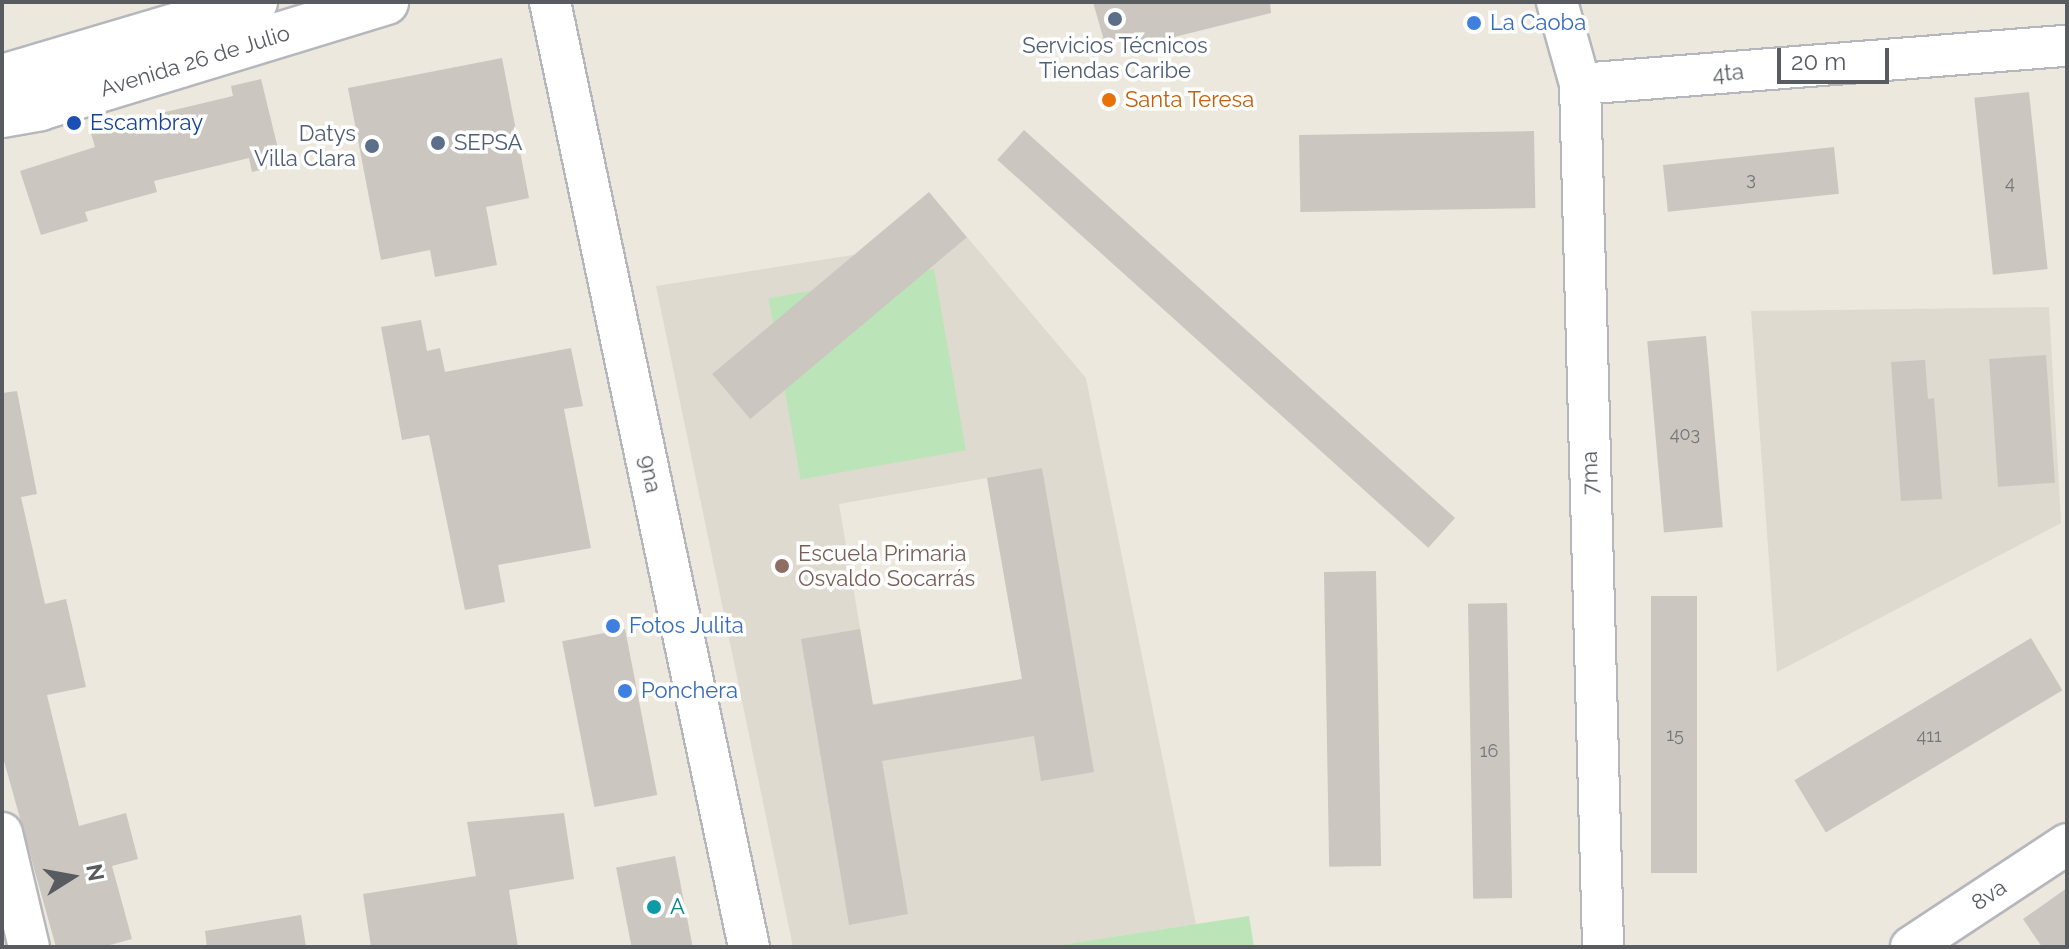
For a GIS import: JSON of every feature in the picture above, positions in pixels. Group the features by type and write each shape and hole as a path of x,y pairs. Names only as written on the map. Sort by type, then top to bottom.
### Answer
{"main road":[{"name":"Avenida 26 de Julio","path":"2,77 255,2"},
{"name":"Avenida 26 de Julio","path":"2,115 40,108 386,2"}],"street":[{"name":"9na","path":"550,2 749,947"},
{"name":"7ma","path":"1557,2 1580,84 1603,947"},
{"name":"4ta","path":"1580,84 2067,46"},
{"path":"2,833 29,947"},
{"name":"8va","path":"1911,947 2067,844"}],"shaded area":[{"name":"Escuela Primaria Osvaldo Socarrás","path":"967,237 1086,378 1196,924 1047,947 793,947 656,286","holes":["987,478 1022,679 873,704 839,504"]},
{"path":"2049,307 2061,523 1777,672 1751,311"}],"green space":[{"path":"934,269 966,450 801,479 769,298"},
{"path":"1249,916 1254,947 1047,947 1196,924"}],"building":[{"path":"1093,2 1270,2 1271,13 1138,46 1136,37 1105,44"},
{"name":"SEPSA","path":"502,58 529,198 486,207 497,265 435,277 430,250 381,260 348,88"},
{"path":"261,79 282,165 252,172 249,158 154,181 157,192 85,212 88,221 41,235 20,171 95,147 90,130 233,96 231,86"},
{"path":"2029,92 2048,269 1993,275 1974,98"},
{"path":"1024,130 1455,518 1428,548 997,160"},
{"path":"1534,131 1535,208 1300,212 1299,135"},
{"path":"1834,147 1839,194 1668,212 1663,165"},
{"path":"929,192 967,237 750,419 712,374"},
{"path":"421,320 427,351 440,348 445,372 571,348 583,406 564,409 591,548 498,565 505,602 465,610 429,435 402,440 381,327"},
{"path":"1706,336 1723,527 1664,532 1647,341"},
{"path":"2046,355 2055,483 1998,487 1989,359"},
{"path":"1925,360 1928,399 1934,398 1942,499 1901,501 1891,362"},
{"path":"17,391 37,494 21,497 45,604 66,599 86,687 47,695 79,826 126,813 138,859 112,866 132,939 103,947 56,947 2,754 2,393"},
{"path":"1042,468 1094,772 1041,781 1034,736 882,761 908,914 849,925 801,639 860,629 873,705 1022,679 987,478"},
{"path":"1376,571 1381,866 1329,867 1324,572"},
{"path":"1651,596 1697,596 1697,873 1651,873"},
{"path":"1507,603 1512,898 1473,899 1468,604"},
{"path":"625,629 657,795 594,807 562,641"},
{"path":"2031,638 2062,690 1826,832 1794,780"},
{"path":"564,813 574,879 509,890 518,947 371,947 363,894 476,876 467,822"},
{"name":"A","path":"675,856 693,947 632,947 616,867"},
{"path":"2067,888 2067,947 2042,947 2023,919"},
{"path":"301,915 306,947 207,947 205,931"}],"place":[{"name":"Servicios Técnicos Tiendas Caribe","path":"1115,19"},
{"name":"La Caoba","path":"1474,23"},
{"name":"Santa Teresa","path":"1109,100"},
{"name":"Escambray","path":"74,123"},
{"name":"SEPSA","path":"438,143"},
{"name":"Datys Villa Clara","path":"372,146"},
{"name":"Escuela Primaria Osvaldo Socarrás","path":"782,566"},
{"name":"Fotos Julita","path":"613,626"},
{"name":"Ponchera","path":"625,691"},
{"name":"A","path":"654,907"}]}
